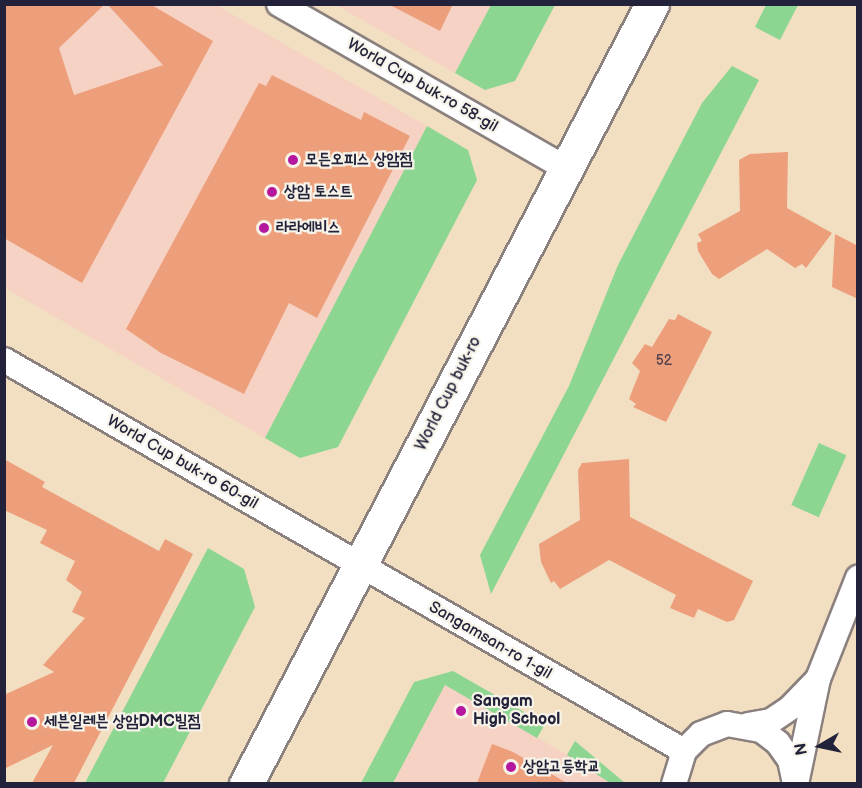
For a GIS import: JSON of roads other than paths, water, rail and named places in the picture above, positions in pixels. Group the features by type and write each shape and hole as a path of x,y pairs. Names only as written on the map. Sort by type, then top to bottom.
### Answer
{"main road":[{"name":"World Cup buk-ro","path":"246,783 652,4"}],"street":[{"name":"World Cup buk-ro 58-gil","path":"279,4 565,168"},
{"name":"World Cup buk-ro 60-gil","path":"4,360 359,567"},
{"name":"Sangamsan-ro 1-gil","path":"359,567 684,751"},
{"path":"795,783 818,679 858,578"},
{"path":"674,783 684,751 700,734 727,724 748,725 771,721 790,708 818,679"},
{"path":"748,725 778,743 790,760 795,783"}],"place":[{"name":"모든오피스 상암점","path":"293,160"},
{"name":"상암 토스트","path":"272,192"},
{"name":"라라에비스","path":"264,228"},
{"name":"Sangam High School","path":"461,711"},
{"name":"세븐일레븐 상암DMC빌점","path":"32,722"},
{"name":"상암고등학교","path":"511,767"}]}
